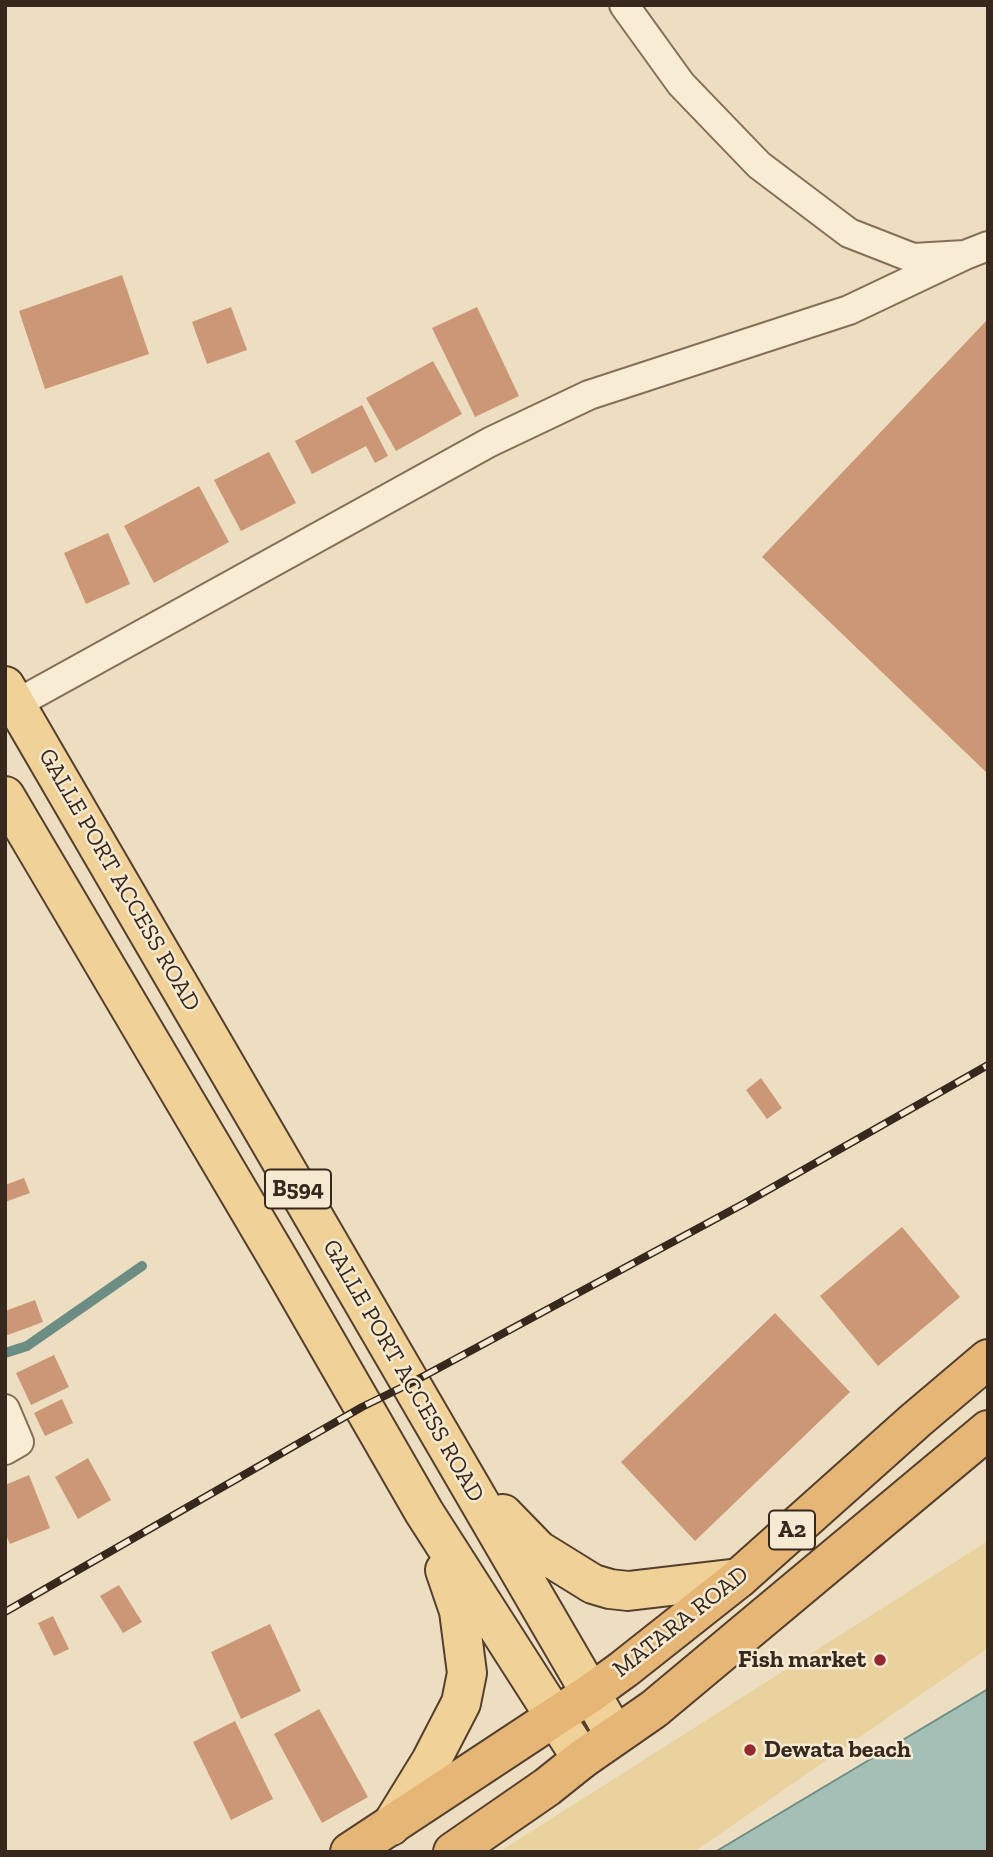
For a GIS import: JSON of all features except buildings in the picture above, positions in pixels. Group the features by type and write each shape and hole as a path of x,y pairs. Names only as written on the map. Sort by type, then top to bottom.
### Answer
{"highway":[{"name":"MATARA ROAD","path":"350,1852 624,1669 739,1578 988,1359"},
{"name":"MATARA ROAD","path":"453,1852 654,1709 988,1430"}],"main road":[{"name":"GALLE PORT ACCESS ROAD","path":"11,695 615,1735"},
{"name":"B594","path":"5,796 16,837 276,1256 424,1512 555,1716"},
{"path":"458,1466 538,1550 593,1584 628,1591 739,1578"},
{"path":"391,1826 431,1761 461,1703 467,1673 459,1611 424,1512"},
{"path":"555,1716 582,1759"}],"street":[{"path":"624,5 681,84 759,165 849,233 913,258 976,251"},
{"path":"11,695 490,442 589,395 849,310 976,251"},
{"path":"5,1409 19,1442 5,1450"}],"sand":[{"name":"Dewata beach","path":"988,1541 988,1648 694,1852 499,1852"}],"water":[{"path":"988,1689 988,1852 715,1852"}],"waterway":[{"path":"5,1353 27,1346 142,1266"}],"railway":[{"path":"5,1612 362,1407 745,1203 988,1065"}],"place":[{"name":"Fish market","path":"880,1660"},
{"name":"Dewata beach","path":"750,1750"}]}
